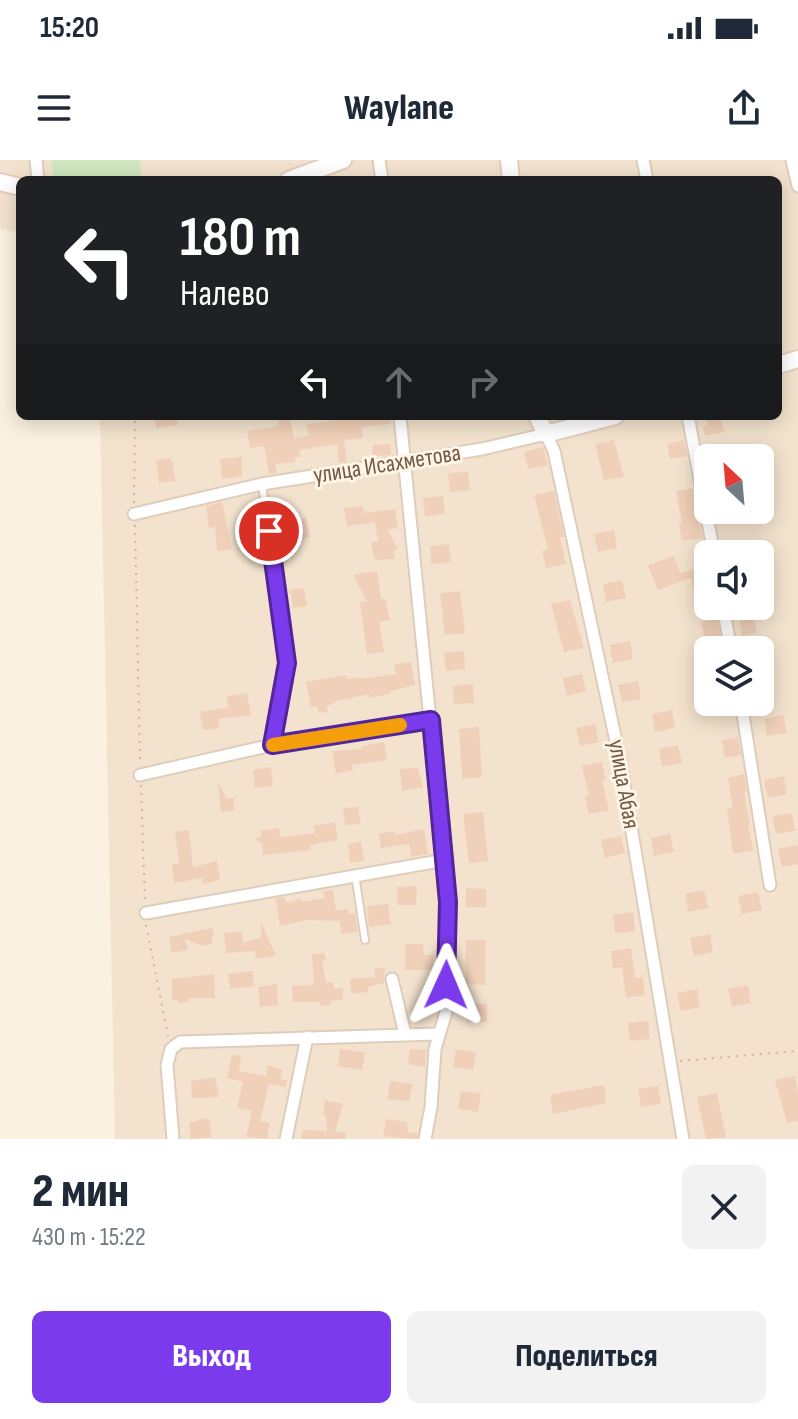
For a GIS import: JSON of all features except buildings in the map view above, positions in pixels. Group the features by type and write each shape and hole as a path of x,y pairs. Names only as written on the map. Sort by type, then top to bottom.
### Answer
{"street":[{"path":"300,176 343,160"},
{"path":"792,160 798,186"},
{"path":"400,420 448,902 446,1012 437,1034 425,1139"},
{"path":"539,420 546,434 600,420"},
{"path":"689,420 711,540"},
{"name":"улица Исахметова","path":"134,514 262,484 482,449 546,434"},
{"name":"улица Абая","path":"546,434 554,451 620,760 683,1139"},
{"path":"743,716 770,885"},
{"path":"140,775 272,745 431,720"},
{"path":"146,913 445,860"},
{"path":"392,979 405,1034"},
{"path":"173,1139 167,1065 171,1049 180,1042 437,1034"},
{"path":"286,1139 307,1037"}],"lane":[{"path":"262,484 287,663 272,745"},
{"path":"355,875 365,940"}],"path":[{"path":"135,420 140,775 147,936 171,1049"},
{"path":"670,1062 798,1051"}],"shaded area":[{"path":"0,160 798,160 798,1139 115,1139 100,420 782,420 782,176 16,176 16,232 0,229"}],"green space":[{"path":"51,160 140,160 141,176 54,176"}],"slow traffic":[{"path":"273,745 400,725"}],"route":[{"path":"269,531 287,663 272,745 431,720 448,902 446,985"}]}
